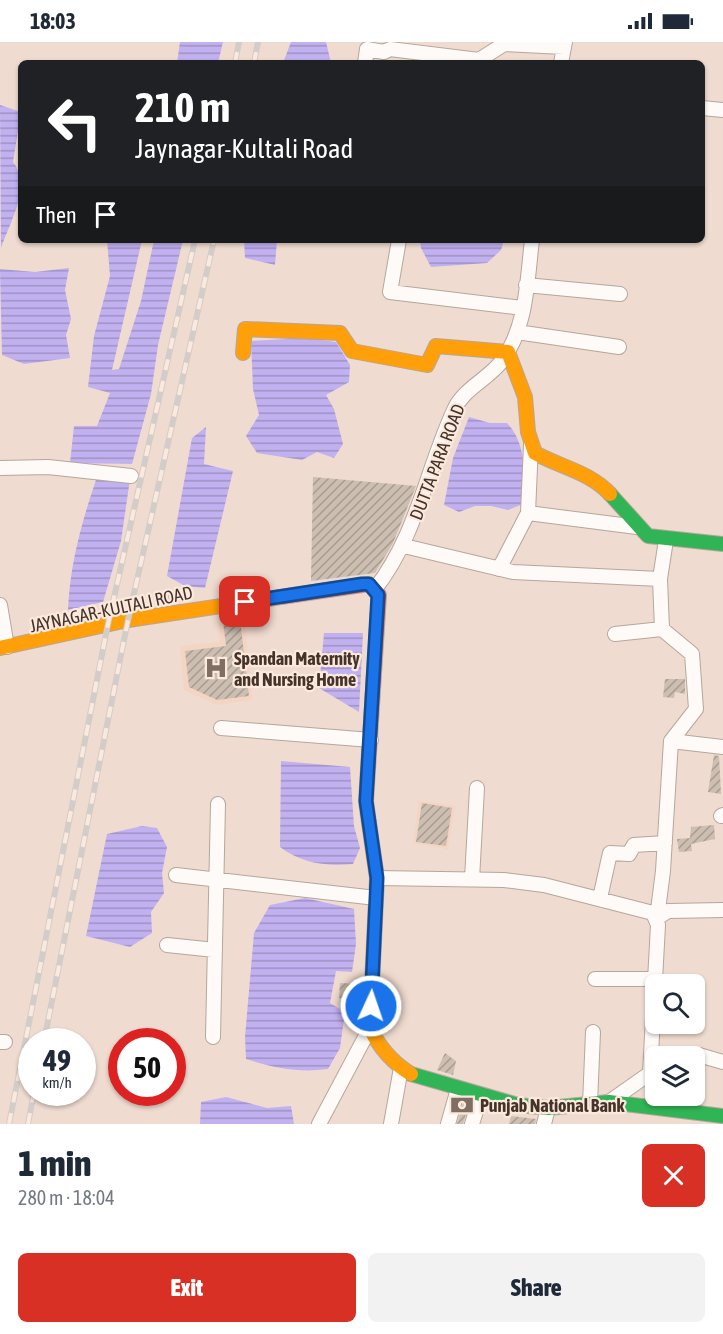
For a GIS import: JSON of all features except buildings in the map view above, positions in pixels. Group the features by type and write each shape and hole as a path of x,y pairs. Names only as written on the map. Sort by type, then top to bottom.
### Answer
{"main road":[{"path":"243,353 245,329 340,333 352,351 427,365 436,346 508,352 525,397 531,444 536,453 545,460 586,475 600,483 614,495 637,527 648,536 666,540 723,544"},
{"name":"JAYNAGAR-KULTALI ROAD","path":"3,648 128,620 362,584 369,584 375,589"},
{"path":"375,589 380,603 366,801 377,878 370,1028 377,1043 401,1068 418,1078 518,1105 548,1108 609,1102 723,1116"}],"street":[{"path":"365,60 367,50 384,52 390,49 479,60 504,44 565,44 562,60"},
{"path":"705,108 723,110"},
{"path":"398,243 390,292 523,308"},
{"name":"DUTTA PARA ROAD","path":"375,589 404,546 459,402 500,364 508,352 517,332 523,308 532,243"},
{"path":"526,285 620,294"},
{"path":"517,332 619,347"},
{"path":"499,569 528,513 531,444"},
{"path":"0,468 48,467 131,476"},
{"path":"528,513 637,527"},
{"path":"662,629 660,579 666,540"},
{"path":"404,546 513,572 660,579"},
{"path":"0,605 3,648"},
{"path":"615,634 662,629 692,654 696,709 671,741 665,843 657,918 655,974"},
{"path":"221,728 370,740"},
{"path":"671,741 723,747"},
{"path":"472,879 477,788"},
{"path":"213,1037 218,804"},
{"path":"600,898 610,853 629,854 634,845 665,843"},
{"path":"176,875 376,898"},
{"path":"377,878 504,880 544,885 645,909 657,918"},
{"path":"657,918 668,911 723,910"},
{"path":"166,945 215,950"},
{"path":"595,979 645,979"},
{"path":"319,1124 370,1028"},
{"path":"590,1104 593,1032"},
{"path":"705,1057 723,1062"},
{"path":"391,1124 401,1068"},
{"path":"609,1102 645,1077"},
{"path":"448,1124 458,1089"},
{"path":"472,1124 481,1095"},
{"path":"544,1124 548,1108"}],"shaded area":[{"path":"180,42 223,42 219,60 177,60"},
{"path":"291,42 326,42 330,60 284,60"},
{"path":"0,105 18,111 18,131 13,162 18,172 18,204 1,248"},
{"path":"107,243 141,243 112,370 119,369 141,301 153,243 182,243 158,345 151,394 132,464 70,463 74,426 97,426 110,393 88,387 94,336 110,276"},
{"path":"244,243 277,243 275,265 245,258"},
{"path":"420,243 503,243 501,250 487,263 431,267"},
{"path":"69,268 65,290 71,319 66,335 70,358 24,364 2,355 0,269 35,272"},
{"path":"306,338 336,342 350,365 349,382 326,395 334,409 343,444 334,458 317,452 302,460 257,453 246,436 259,415 253,389 251,341"},
{"path":"469,417 490,423 507,423 514,431 523,461 523,504 508,510 491,506 475,506 459,512 444,505 453,458"},
{"path":"206,427 204,464 233,471 205,588 185,586 167,576 192,438"},
{"path":"97,477 130,479 121,541 103,602 68,610 71,576 78,542"},
{"name":"Spandan Maternity and Nursing Home","path":"244,614 252,700 217,705 184,690 180,646 220,642 218,616"},
{"path":"324,633 363,633 359,712 319,688"},
{"path":"281,761 350,767 354,826 360,848 353,864 315,863 297,857 280,847"},
{"path":"419,801 455,806 448,849 413,843"},
{"path":"142,826 157,828 167,847 162,873 164,893 151,912 152,933 130,947 86,936 107,834"},
{"path":"305,898 354,909 356,944 352,972 336,971 330,1003 345,1012 340,1048 328,1069 287,1069 246,1059 245,1037 254,933 270,905"},
{"path":"226,1097 267,1108 291,1106 294,1124 200,1124 201,1102"}],"railway":[{"path":"236,60 239,42"},
{"path":"255,60 258,42"},
{"path":"9,1124 108,624 194,243"},
{"path":"47,1028 128,620 213,243"},
{"path":"28,1124 31,1106"}],"traffic: fast":[{"path":"610,494 648,536 723,544"},
{"path":"411,1074 518,1105 548,1108 609,1102 723,1116"}],"traffic: slow":[{"path":"243,353 245,329 340,333 352,351 427,365 436,346 508,352 525,397 528,432 535,453 584,475 610,494"},
{"path":"0,648 128,620 281,597"},
{"path":"369,823 377,878 370,1028 387,1054 411,1074"}],"traffic: jam":[{"path":"281,597 369,584 379,595 366,801 369,823"}],"place":[{"name":"Spandan Maternity and Nursing Home","path":"216,668"},
{"name":"Punjab National Bank","path":"462,1105"}],"route":[{"path":"245,602 362,584 369,584 378,595 380,603 366,801 377,878 371,1006"}]}
